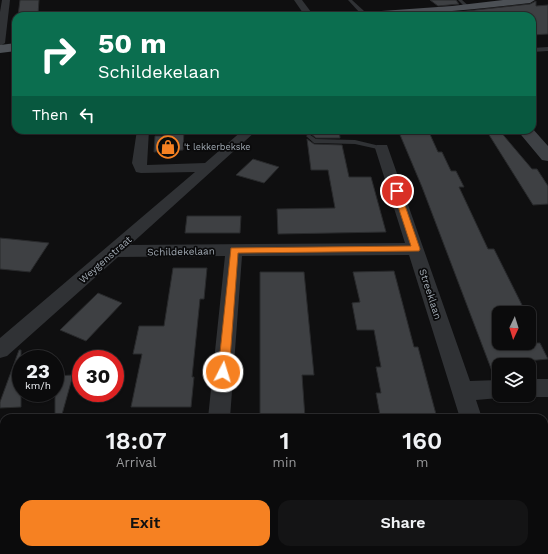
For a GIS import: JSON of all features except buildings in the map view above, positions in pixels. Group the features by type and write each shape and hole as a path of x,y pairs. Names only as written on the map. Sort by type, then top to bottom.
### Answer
{"main road":[{"path":"423,12 466,4 498,4 530,0"},
{"path":"513,2 542,2"},
{"path":"0,49 12,48"}],"street":[{"path":"0,43 6,0"},
{"path":"298,0 307,12"},
{"path":"143,134 139,163 141,169 209,167"},
{"name":"Weygenstraat","path":"0,350 246,134"},
{"path":"529,134 548,156"},
{"name":"Streeklaan","path":"382,148 470,414"},
{"name":"Schildekelaan","path":"114,251 416,249"},
{"path":"219,414 234,250"},
{"path":"536,388 548,388"},
{"path":"462,391 492,389"}],"lane":[{"path":"350,0 360,12"},
{"path":"536,50 548,49"},
{"path":"309,136 314,141 355,142 382,148"}],"place":[{"name":"'t lekkerbekske","path":"168,147"}],"route":[{"path":"223,372 234,250 416,249 397,191"}]}
